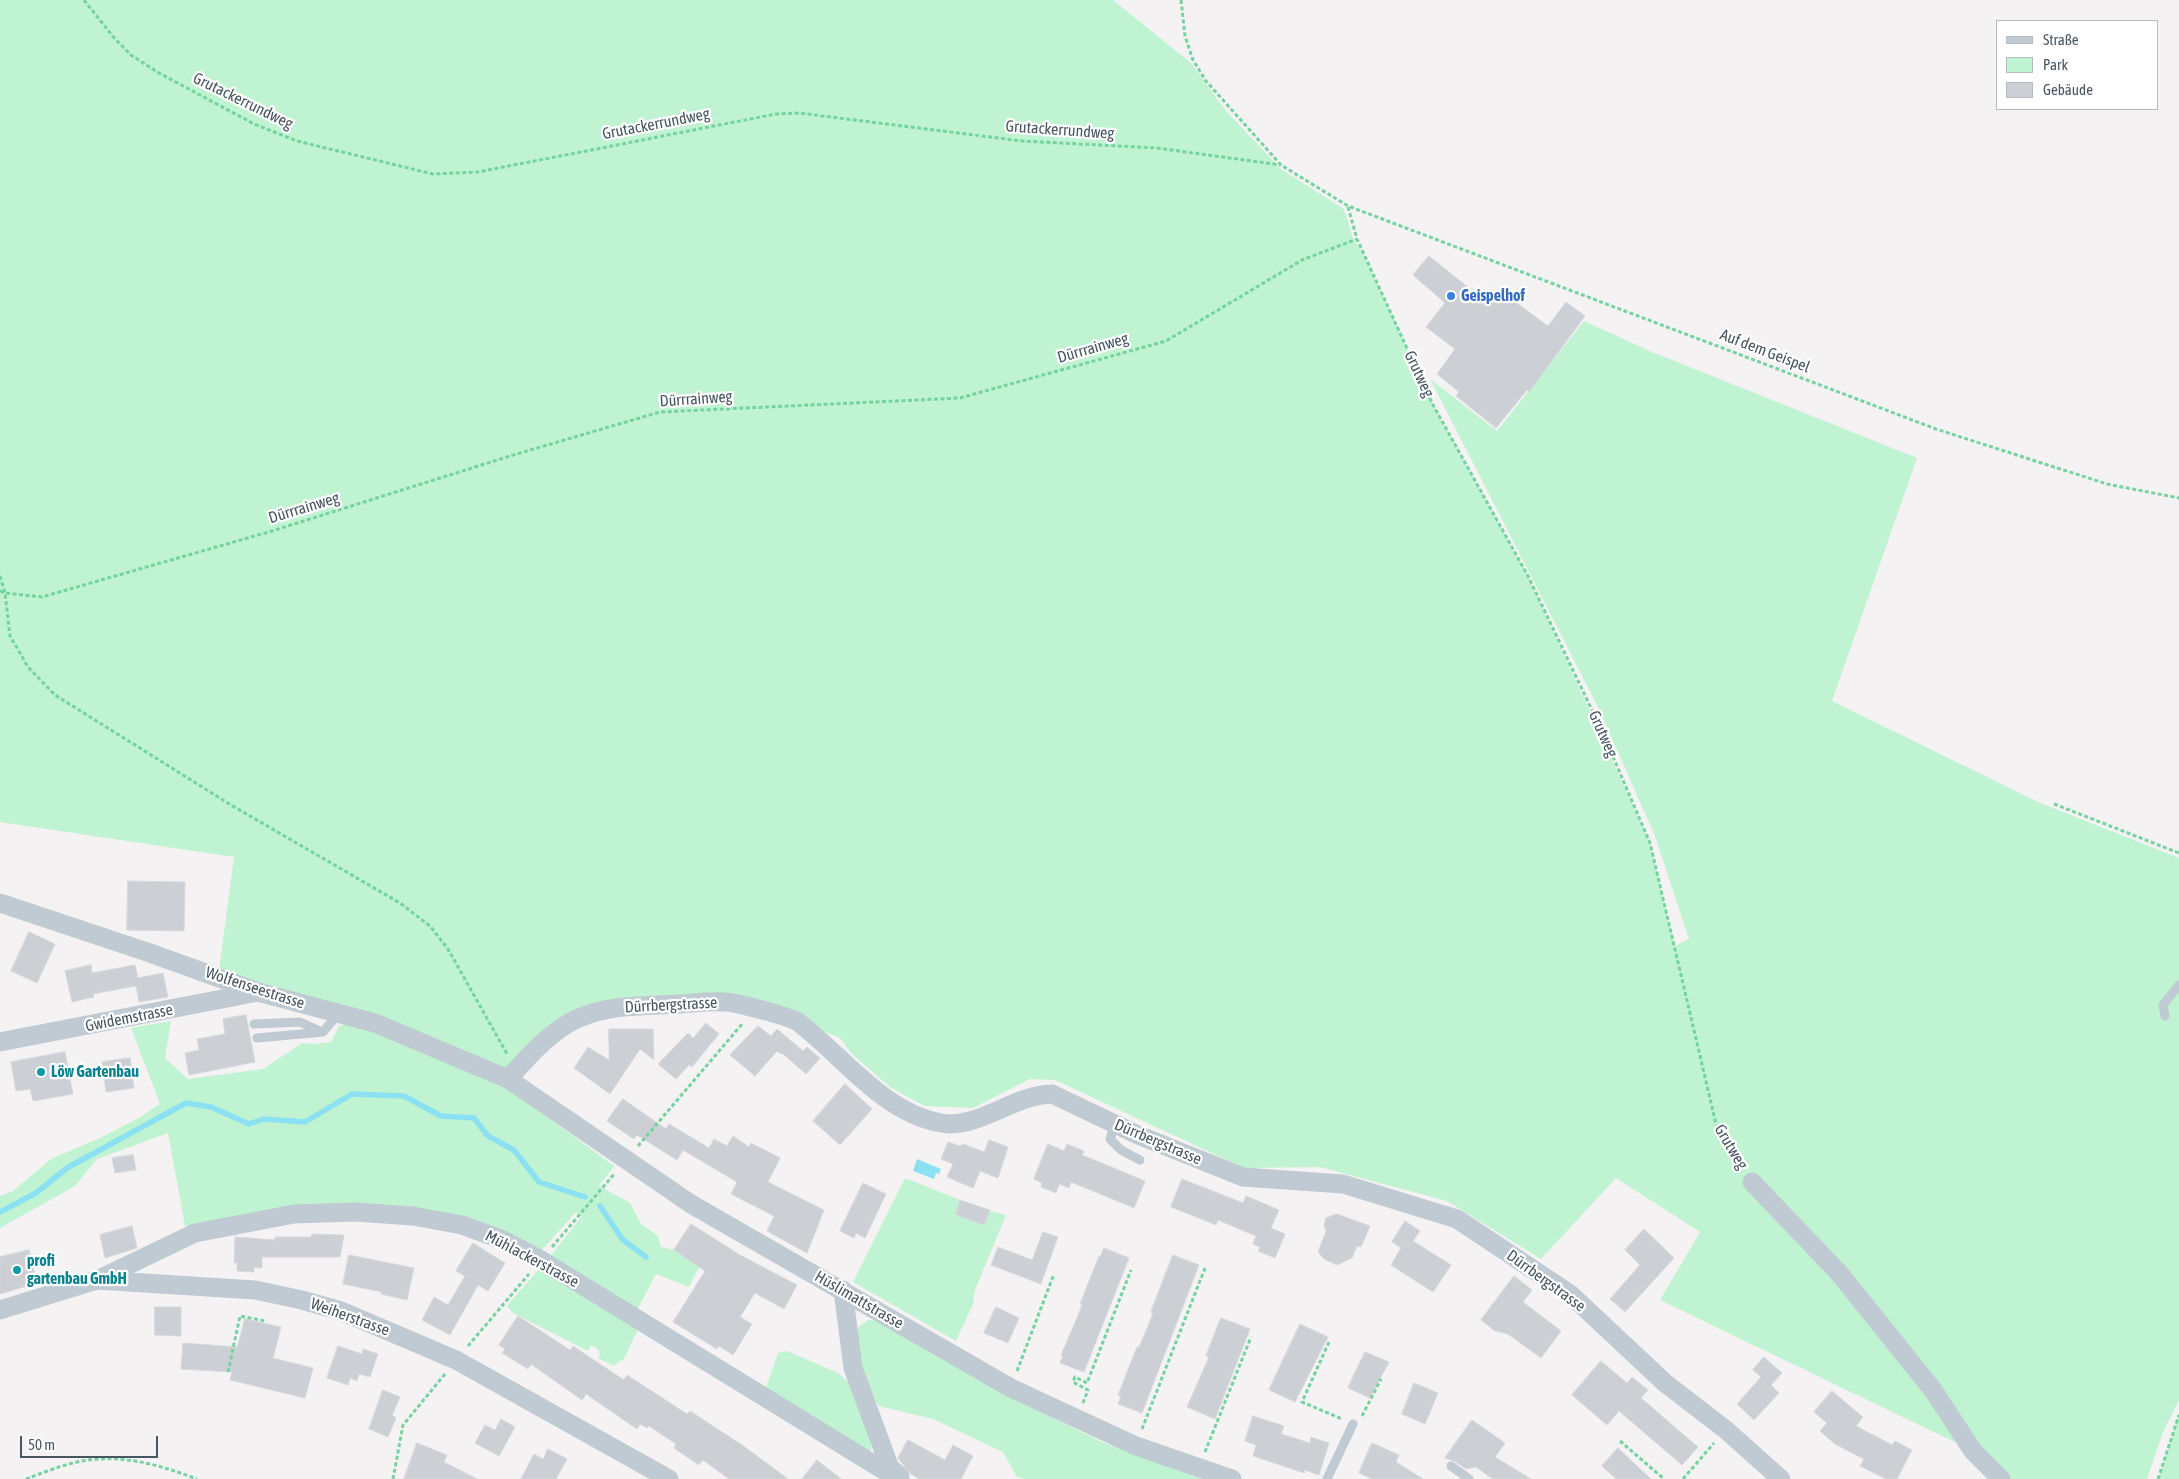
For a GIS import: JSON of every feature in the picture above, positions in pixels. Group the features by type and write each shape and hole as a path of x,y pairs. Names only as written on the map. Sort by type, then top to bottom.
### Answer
{"street":[{"name":"Wolfenseestrasse","path":"1,906 150,952 258,992 375,1023 512,1074"},
{"name":"Gwidemstrasse","path":"0,1042 258,992"},
{"name":"Dürrbergstrasse","path":"512,1074 547,1038 579,1018 609,1008 726,1002 796,1020 867,1082 898,1106 923,1118 942,1124 968,1122 1019,1100 1036,1095 1052,1094 1115,1124 1243,1177 1343,1184 1456,1219 1570,1294 1665,1383 1726,1430 1781,1479"},
{"name":"Hüslimattstrasse","path":"512,1074 626,1160 691,1204 1011,1388 1136,1446 1198,1469 1232,1479"},
{"name":"Grutweg","path":"1752,1182 1839,1273 1933,1390 1973,1451 2002,1479"},
{"name":"Mühlackerstrasse","path":"97,1280 196,1233 294,1214 355,1212 413,1216 462,1225 503,1240 541,1260 898,1479"},
{"name":"Weiherstrasse","path":"0,1310 97,1280 255,1290 341,1311 456,1360 670,1479"},
{"path":"843,1290 853,1368 890,1468 902,1479"}],"lane":[{"path":"2165,1016 2163,1005 2179,985"},
{"path":"257,1038 323,1032 339,1013"},
{"path":"254,1024 300,1022 323,1032"},
{"path":"1115,1124 1110,1139 1121,1150 1140,1160"},
{"path":"1327,1479 1353,1424"},
{"path":"1451,1466 1469,1479"}],"path":[{"name":"Grutackerrundweg","path":"84,0 114,39 131,55 159,74 254,124 297,141 434,174 478,172 650,137 776,114 799,113 1022,141 1156,148 1281,165"},
{"path":"1181,0 1185,36 1193,60 1229,108 1281,165 1348,206"},
{"name":"Grutweg","path":"1348,206 1357,239 1432,403 1528,576 1602,731 1650,843 1716,1124 1752,1182"},
{"name":"Auf dem Geispel","path":"1348,206 1936,429 2107,484 2179,498"},
{"name":"Dürrrainweg","path":"0,591 42,597 272,531 510,456 660,412 960,398 1166,341 1302,260 1357,239"},
{"path":"0,576 5,593 10,636 28,667 55,695 232,805 400,903 430,926 448,949 512,1074"},
{"path":"2054,804 2179,853"},
{"path":"626,1160 754,1009"},
{"path":"1136,1446 1205,1268"},
{"path":"1088,1390 1073,1382 1075,1377 1087,1383 1131,1270"},
{"path":"1018,1368 1054,1274"},
{"path":"228,1372 240,1316 266,1321"},
{"path":"1198,1469 1252,1337"},
{"path":"1329,1342 1302,1402 1357,1425 1381,1379"},
{"path":"393,1479 403,1425 456,1360"},
{"path":"2158,1479 2179,1415"},
{"path":"1683,1479 1726,1430"},
{"path":"1620,1441 1664,1479"},
{"path":"26,1479 77,1462 123,1459 132,1459 164,1467 197,1479"}],"green space":[{"path":"0,0 1113,0 1191,63 1226,111 1281,169 1344,209 1353,238 1364,255 1432,403 1528,576 1650,843 1675,946 1689,939 1655,836 1598,707 1430,379 1497,431 1584,321 1652,352 1917,458 1832,701 2038,802 2179,858 2179,1400 2163,1432 2147,1479 2001,1479 1973,1451 1660,1300 1700,1232 1616,1178 1541,1259 1447,1201 1320,1167 1244,1168 1055,1080 1030,1079 973,1108 924,1106 890,1087 851,1053 840,1038 796,1020 726,1002 579,1018 508,1079 218,978 234,857 0,822"},
{"path":"171,1021 165,1058 188,1079 263,1069 302,1043 331,1042 339,1026 349,1024 369,1025 491,1076 614,1166 599,1186 630,1203 641,1224 658,1236 661,1247 674,1250 699,1267 689,1287 656,1274 636,1312 549,1258 582,1216 576,1212 541,1251 412,1208 197,1227 185,1226 168,1133 97,1159 75,1186 0,1228 0,1196 13,1191 51,1159 100,1138 139,1118 160,1104 131,1028"},
{"path":"905,1178 960,1200 956,1215 984,1225 990,1211 1006,1215 975,1290 973,1304 956,1341 853,1282"},
{"path":"540,1268 639,1327 623,1361 621,1360 614,1366 598,1358 600,1355 598,1349 591,1345 588,1351 513,1313 507,1306"},
{"path":"868,1320 878,1320 1041,1412 1104,1443 1206,1479 1025,1479 1017,1477 1003,1452 933,1419 879,1406 869,1394 854,1337 859,1327"},
{"path":"787,1351 838,1373 851,1384 872,1441 871,1450 864,1452 765,1390 778,1353"},
{"path":"2179,1415 2179,1479 2158,1479"}],"water":[{"path":"917,1159 941,1169 939,1174 936,1173 934,1179 913,1171"}],"building":[{"path":"1429,256 1489,304 1499,290 1548,326 1566,302 1585,316 1529,392 1527,390 1496,428 1456,396 1459,392 1437,374 1455,349 1426,327 1445,303 1413,275"},
{"path":"128,881 185,882 184,931 127,930"},
{"path":"29,932 55,944 37,983 11,971"},
{"path":"91,965 92,973 135,965 138,978 163,973 168,997 139,1002 136,986 93,994 94,997 72,1002 65,971"},
{"path":"246,1015 255,1062 189,1075 185,1053 199,1050 197,1039 225,1034 223,1019"},
{"path":"706,1023 719,1034 692,1067 689,1065 676,1079 658,1064 688,1033 693,1038"},
{"path":"758,1026 771,1036 777,1029 803,1051 807,1047 820,1058 806,1074 782,1053 777,1051 755,1076 730,1055"},
{"path":"609,1029 653,1029 654,1060 640,1049 610,1094 574,1068 588,1047 609,1060"},
{"name":"Löw Gartenbau","path":"65,1052 73,1094 33,1101 30,1089 16,1091 11,1062"},
{"path":"130,1058 134,1088 106,1092 102,1062"},
{"path":"845,1084 872,1109 840,1145 813,1121"},
{"path":"623,1099 666,1129 669,1124 709,1148 714,1139 727,1146 733,1136 749,1147 751,1143 780,1158 768,1182 824,1210 807,1253 767,1231 774,1216 731,1194 737,1182 683,1150 677,1160 637,1135 634,1139 607,1121"},
{"path":"989,1140 1008,1147 998,1178 980,1171 973,1188 947,1177 953,1164 941,1159 948,1142 960,1146 963,1144 984,1152"},
{"path":"1048,1144 1064,1151 1067,1144 1084,1151 1082,1155 1145,1181 1134,1208 1071,1182 1069,1188 1059,1184 1056,1193 1041,1187 1042,1183 1034,1179"},
{"path":"133,1155 136,1170 115,1173 112,1158"},
{"path":"1182,1179 1243,1203 1246,1196 1279,1210 1271,1228 1285,1234 1275,1258 1258,1251 1260,1247 1253,1244 1256,1236 1218,1220 1216,1225 1171,1207"},
{"path":"863,1183 886,1194 865,1238 856,1233 854,1238 840,1231"},
{"path":"960,1200 990,1210 984,1225 956,1215"},
{"path":"1337,1214 1370,1226 1361,1247 1357,1246 1352,1258 1337,1265 1324,1259 1318,1252 1326,1231 1324,1225 1326,1218"},
{"path":"1405,1221 1420,1231 1413,1241 1451,1265 1433,1292 1391,1265 1401,1248 1392,1242"},
{"path":"691,1224 740,1255 797,1285 784,1309 755,1293 740,1317 752,1324 733,1355 719,1346 717,1349 673,1322 705,1271 674,1250"},
{"path":"132,1226 137,1248 105,1258 100,1235"},
{"path":"1644,1229 1674,1258 1625,1312 1610,1299 1640,1265 1625,1250"},
{"path":"1043,1232 1058,1237 1041,1284 991,1265 998,1247 1032,1260"},
{"path":"312,1234 344,1235 340,1257 262,1257 262,1268 254,1267 254,1272 237,1271 237,1263 234,1263 235,1237 275,1240 275,1237 311,1237"},
{"path":"473,1243 505,1263 488,1291 478,1285 450,1335 422,1320 434,1297 448,1305 465,1276 456,1271"},
{"path":"1104,1248 1129,1258 1084,1372 1060,1363 1063,1356 1061,1355 1082,1305 1080,1304 1099,1256"},
{"name":"profi gartenbau GmbH","path":"29,1250 37,1283 0,1294 0,1257"},
{"path":"349,1255 414,1268 407,1300 381,1294 382,1292 343,1284"},
{"path":"1173,1255 1199,1265 1142,1413 1118,1404 1121,1396 1118,1395 1137,1347 1139,1347 1148,1326 1153,1313 1151,1312"},
{"path":"1514,1276 1532,1290 1523,1302 1561,1331 1541,1358 1508,1334 1495,1331 1481,1320"},
{"path":"155,1307 181,1307 181,1336 155,1335"},
{"path":"996,1307 1019,1318 1008,1343 984,1333"},
{"path":"518,1316 570,1350 573,1346 624,1380 627,1375 687,1414 690,1411 742,1445 788,1479 729,1479 703,1460 699,1465 674,1448 676,1444 649,1426 647,1428 640,1424 637,1429 586,1394 582,1400 531,1364 528,1369 502,1353 505,1349 499,1345"},
{"path":"1221,1318 1250,1329 1215,1419 1187,1407 1209,1357 1206,1356"},
{"path":"245,1319 281,1327 273,1358 313,1368 305,1398 230,1380 232,1372 181,1369 183,1343 237,1347"},
{"path":"1300,1324 1328,1337 1295,1402 1269,1390"},
{"path":"338,1346 362,1354 363,1349 378,1354 370,1377 359,1374 357,1381 350,1378 348,1385 327,1378"},
{"path":"1365,1352 1389,1362 1370,1398 1348,1388"},
{"path":"1764,1357 1782,1373 1771,1385 1779,1393 1754,1420 1737,1404 1761,1377 1753,1370"},
{"path":"1601,1361 1627,1383 1632,1377 1648,1390 1641,1398 1698,1447 1682,1465 1619,1411 1607,1425 1572,1395"},
{"path":"1414,1383 1438,1393 1425,1424 1402,1414"},
{"path":"383,1390 400,1397 392,1415 396,1418 388,1437 369,1429"},
{"path":"1832,1391 1863,1417 1856,1426 1892,1445 1895,1441 1912,1450 1897,1479 1886,1479 1860,1466 1864,1459 1835,1444 1820,1431 1827,1423 1814,1412"},
{"path":"1253,1416 1284,1426 1281,1434 1310,1443 1311,1437 1329,1443 1319,1475 1305,1470 1304,1473 1253,1456 1256,1445 1245,1441"},
{"path":"501,1419 515,1427 499,1456 475,1443 485,1425 495,1430"},
{"path":"1472,1420 1505,1443 1495,1457 1531,1479 1493,1479 1476,1467 1466,1469 1454,1461 1445,1458"},
{"path":"908,1440 945,1460 953,1445 973,1456 961,1479 919,1479 911,1474 898,1458"},
{"path":"417,1443 447,1455 444,1462 477,1479 404,1479"},
{"path":"1372,1443 1399,1455 1396,1462 1423,1479 1372,1479 1359,1473"},
{"path":"1618,1448 1651,1479 1616,1479 1602,1466"},
{"path":"548,1449 567,1459 556,1479 521,1479 534,1454 543,1459"},
{"path":"817,1460 841,1479 802,1479"}],"waterway":[{"path":"0,1212 36,1193 67,1168 186,1103 211,1107 249,1124 264,1119 305,1122 352,1094 404,1096 441,1116 474,1118 488,1136 514,1150 539,1182 585,1197"},
{"path":"600,1206 623,1240 646,1257"}],"place":[{"name":"Geispelhof","path":"1451,296"},
{"name":"Löw Gartenbau","path":"41,1072"},
{"name":"profi gartenbau GmbH","path":"17,1270"}]}
